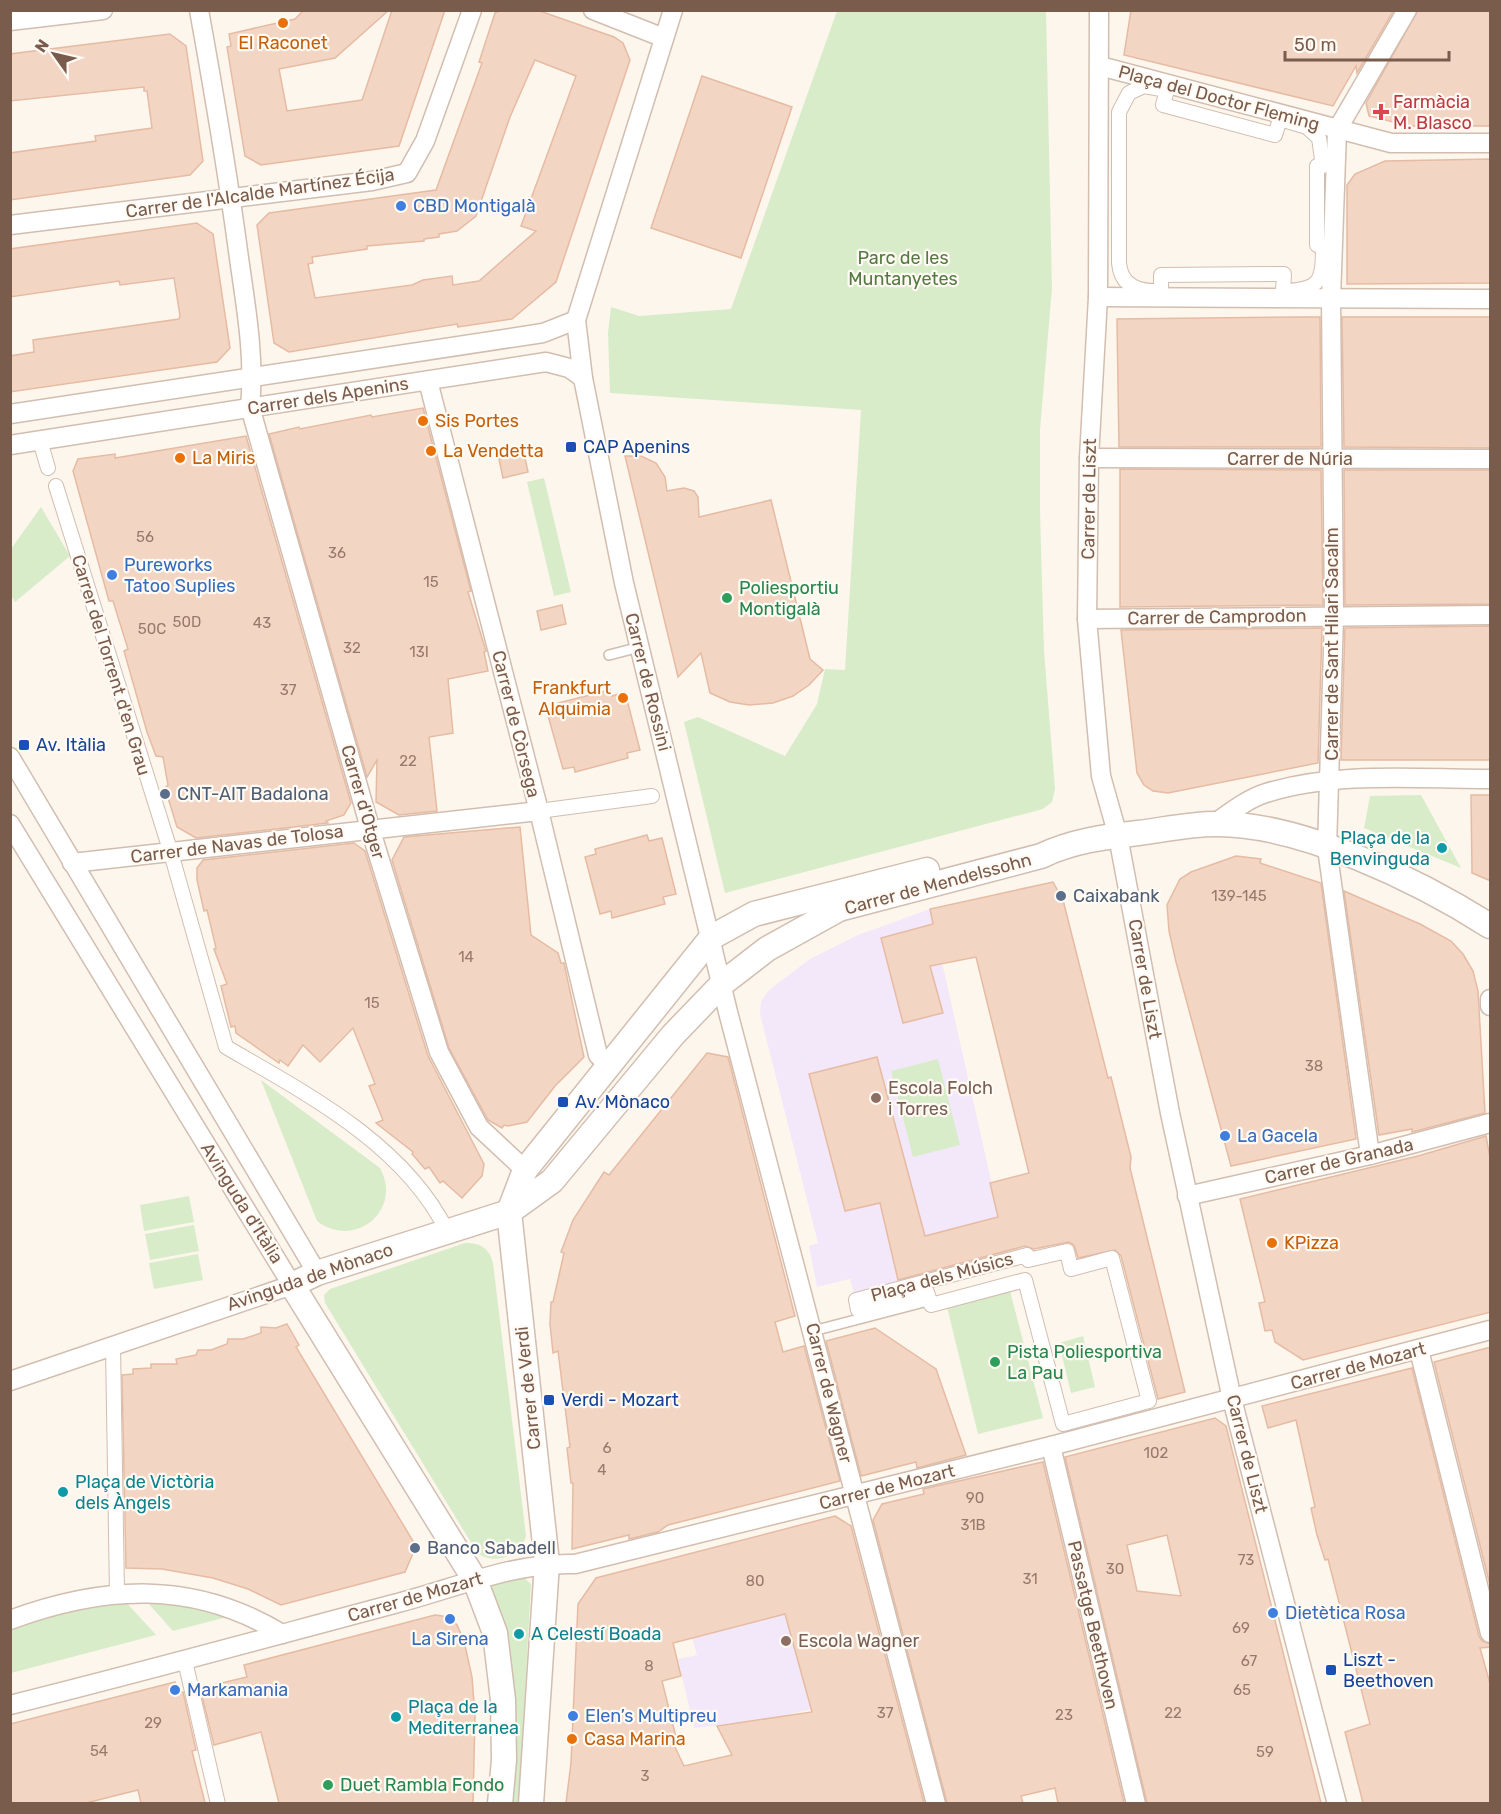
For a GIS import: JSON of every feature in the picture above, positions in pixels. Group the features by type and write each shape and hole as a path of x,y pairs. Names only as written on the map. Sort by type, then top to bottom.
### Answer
{"street":[{"path":"10,21 103,10"},
{"path":"199,10 232,198 253,377 250,407"},
{"name":"Carrer de l'Alcalde Martínez Écija","path":"10,225 372,181 407,173 425,141 472,10"},
{"path":"593,10 664,38"},
{"path":"583,378 576,320 673,10"},
{"name":"Carrer de Liszt","path":"1099,10 1098,297 1089,458 1087,619 1101,776 1118,836 1187,1196 1233,1399 1337,1803"},
{"path":"1337,130 1407,10"},
{"name":"Plaça del Doctor Fleming","path":"1100,66 1391,143 1491,143"},
{"name":"Plaça del Doctor Fleming","path":"1144,86 1167,90 1163,105 1275,135 1280,119 1307,127 1319,138 1323,166 1317,166 1317,245 1323,245 1323,270 1316,284 1302,290 1283,291 1284,274 1161,275 1161,291 1143,292 1131,287 1124,279 1119,263 1119,112 1129,93 1144,86"},
{"name":"Carrer de Sant Hilari Sacalm","path":"1337,130 1331,299 1334,616 1328,848 1370,1155"},
{"path":"1098,297 1491,299"},
{"name":"Carrer dels Apenins","path":"10,414 543,333 576,320"},
{"name":"Carrer dels Apenins","path":"10,445 546,362 569,368 583,378"},
{"name":"Carrer de Rossini","path":"583,378 624,583 723,983"},
{"name":"Carrer de Còrsega","path":"428,381 539,811 598,1055 608,1065"},
{"name":"Carrer d'Otger","path":"250,407 370,828 439,1052 479,1127 525,1170"},
{"path":"40,441 48,468"},
{"name":"Carrer de Núria","path":"1089,458 1491,459"},
{"name":"Carrer del Torrent d'en Grau","path":"56,486 171,853 226,1047 307,1094 361,1133 397,1164 434,1204 447,1231"},
{"name":"Carrer de Camprodon","path":"1087,619 1491,615"},
{"name":"Avinguda d'Itàlia","path":"10,757 317,1273"},
{"path":"1214,824 1248,801 1266,793 1331,780 1491,779"},
{"name":"Carrer de Navas de Tolosa","path":"72,863 370,828 539,811 652,796"},
{"name":"Avinguda d'Itàlia","path":"10,824 475,1580 495,1633 503,1700 504,1760 500,1803"},
{"name":"Carrer de Mendelssohn","path":"712,937 754,914 846,889 1041,843 1064,845 1214,824 1266,828 1328,848 1451,901 1491,926"},
{"name":"Carrer de Mendelssohn","path":"723,983 767,949 839,909 1041,856 1064,845"},
{"path":"509,1212 525,1170 712,937"},
{"name":"Avinguda de Mònaco","path":"10,1381 292,1285 317,1273 509,1212 552,1181 673,1035 723,983"},
{"name":"Carrer de Wagner","path":"723,983 936,1803"},
{"path":"1491,999 1491,1006"},
{"name":"Avinguda de Mònaco","path":"580,1146 583,1124 610,1088 613,1076 608,1065"},
{"name":"Carrer de Granada","path":"1187,1196 1370,1155 1491,1123"},
{"name":"Carrer de Verdi","path":"509,1212 547,1563 532,1803"},
{"name":"Plaça dels Músics","path":"1067,1251 1071,1269 1112,1258 1149,1401 1062,1424 1025,1280 931,1305 927,1292 858,1310 856,1300 1027,1255 1028,1260 1067,1251"},
{"name":"Carrer de Mozart","path":"10,1705 185,1661 418,1598 475,1580 547,1563 575,1564 1050,1446 1491,1330"},
{"path":"113,1346 117,1594"},
{"path":"1419,1350 1491,1633"},
{"name":"Passatge Beethoven","path":"1050,1446 1136,1803"},
{"path":"10,1620 43,1608 133,1593 203,1600 231,1607 282,1634"},
{"path":"185,1661 218,1803"}],"lane":[{"path":"609,655 640,647"},
{"path":"813,1332 924,1302"}],"shaded area":[{"name":"Escola Folch i Torres","path":"930,909 1009,1260 856,1300 850,1279 817,1287 809,1246 818,1243 760,1014 761,1001 769,990 810,959 858,935"},
{"name":"Escola Wagner","path":"857,1559 815,1708 766,1720 694,1728 678,1659 697,1655 692,1638"}],"green space":[{"name":"Parc de les Muntanyetes","path":"837,11 1046,11 1052,288 1040,430 1040,512 1044,651 1055,789 1052,802 1043,809 725,893 684,722 698,717 785,756 817,704 825,669 845,670 861,410 610,393 608,333 611,307 639,316 731,309"},
{"path":"544,478 571,592 554,596 527,482"},
{"path":"41,507 70,556 15,602 11,595 11,549"},
{"path":"1421,795 1461,868 1364,828 1370,796"},
{"path":"938,1059 960,1145 913,1157 891,1071"},
{"path":"261,1080 380,1168 385,1184 385,1198 380,1211 371,1221 360,1228 346,1231 332,1229 317,1221"},
{"path":"189,1196 194,1222 144,1231 140,1205"},
{"path":"194,1225 199,1251 150,1260 145,1234"},
{"path":"465,1243 484,1247 493,1263 526,1536 523,1543 513,1553 506,1557 492,1559 478,1554 325,1303 324,1295 330,1289"},
{"path":"198,1254 203,1280 154,1289 149,1263"},
{"name":"Pista Poliesportiva La Pau","path":"1010,1291 1043,1418 978,1434 947,1307"},
{"path":"1083,1336 1095,1387 1071,1393 1059,1343"},
{"path":"521,1575 531,1584 519,1803 511,1803 486,1595 490,1584"},
{"path":"124,1600 156,1635 11,1673 11,1629 54,1613"},
{"path":"147,1602 189,1606 231,1616 173,1631"}],"building":[{"path":"304,10 389,10 335,58 279,69 287,111 362,100 392,10 445,10 399,146 261,165 245,156 227,47 231,46 229,34 295,19"},
{"path":"501,10 537,10 614,37 623,43 630,60 556,282 512,319 458,327 457,324 289,352 274,343 257,225 269,213 436,190 482,63 479,62 495,13","holes":["535,60 576,76 521,226 536,231 479,281 453,285 452,276 423,280 412,285 315,298 308,264 313,263 312,257 367,249 367,246 424,241 424,239 439,237 439,234 457,231 476,216 510,117"]},
{"path":"1131,10 1394,10 1357,73 1356,66 1333,106 1124,55"},
{"path":"1418,10 1491,10 1491,126 1409,126 1369,116 1366,103"},
{"path":"170,34 186,46 203,161 190,175 10,200 10,153 96,141 95,136 152,128 147,91 144,91 144,87 10,101 10,54"},
{"path":"702,76 792,107 741,258 651,228"},
{"path":"1491,159 1491,283 1347,284 1347,185 1355,174 1385,161"},
{"path":"197,223 213,234 230,348 217,362 10,392 10,356 34,352 33,340 179,319 180,316 174,278 120,285 119,281 10,297 10,249"},
{"path":"1320,317 1321,447 1119,447 1117,319"},
{"path":"1342,317 1491,317 1491,448 1344,447"},
{"path":"423,408 471,591 468,592 486,651 484,652 488,671 448,679 453,733 429,737 437,811 399,815 376,802 377,760 367,777 269,434 299,427 300,429 371,415 372,417"},
{"path":"246,436 351,803 344,815 326,821 328,823 196,838 177,827 165,788 168,785 163,757 156,756 147,732 124,651 128,649 113,601 109,601 73,471 78,459 115,454 115,458"},
{"path":"524,453 528,472 503,478 499,459"},
{"name":"Poliesportiu Montigalà","path":"625,456 641,456 656,463 665,477 667,491 684,488 694,491 698,497 699,517 771,500 810,659 823,670 809,685 793,696 773,703 749,705 730,702 710,693 701,653 678,677"},
{"path":"1120,469 1321,470 1323,605 1120,607"},
{"path":"1344,470 1491,470 1491,604 1345,605"},
{"path":"562,605 566,624 541,630 537,611"},
{"path":"1491,626 1491,760 1341,760 1345,628"},
{"path":"1322,628 1318,763 1168,793 1153,791 1144,785 1137,773 1121,630"},
{"path":"610,690 612,696 625,692 640,750 627,753 628,758 575,772 574,767 563,769 547,712 559,709 558,703"},
{"path":"1471,795 1491,795 1491,881 1472,873"},
{"path":"520,827 531,935 558,953 561,963 564,963 584,1057 555,1086 527,1122 504,1125 502,1128 488,1120 449,1048 392,860 404,837"},
{"path":"647,835 649,841 662,838 676,894 663,897 665,904 612,918 611,911 600,914 585,857 596,854 595,849"},
{"path":"354,843 365,851 428,1056 484,1164 482,1176 462,1198 443,1181 440,1183 429,1167 425,1169 412,1154 413,1152 376,1123 383,1120 369,1086 375,1084 353,1028 320,1062 303,1045 288,1066 280,1060 279,1063 236,1033 235,1026 231,1027 221,986 227,984 214,949 216,948 207,910 204,911 197,880 197,868 203,860"},
{"path":"1236,856 1261,859 1260,863 1321,883 1356,1139 1231,1166 1176,962 1169,931 1167,905 1180,879 1191,872"},
{"path":"1053,882 1063,900 1108,1078 1111,1077 1131,1157 1130,1168 1185,1392 1158,1399 1121,1256 1115,1250 1078,1258 1074,1245 1069,1242 1034,1249 1025,1246 898,1280 880,1203 845,1211 809,1074 877,1057 925,1236 998,1217 990,1183 1029,1173 976,957 930,966 943,1013 903,1023 881,938 933,924 930,909"},
{"path":"1344,891 1420,924 1451,941 1463,954 1473,971 1478,991 1485,1113 1412,1132 1412,1129 1379,1135"},
{"path":"707,1053 728,1057 795,1316 775,1322 783,1352 804,1346 840,1481 668,1525 658,1532 629,1539 629,1535 572,1549 573,1483 571,1483 567,1448 570,1447 558,1351 553,1353 550,1324 551,1302 553,1302 564,1253 561,1252 573,1220 604,1172 609,1175"},
{"path":"1486,1136 1491,1163 1491,1312 1303,1360 1275,1342 1272,1330 1265,1331 1259,1303 1265,1302 1240,1199 1418,1156"},
{"path":"287,1324 299,1345 296,1347 416,1546 405,1572 281,1605 248,1589 213,1578 162,1569 126,1568 122,1375 133,1374 133,1369 151,1368 151,1364 177,1364 176,1359 196,1355 198,1350 211,1350 227,1344 228,1339 243,1339 261,1333 261,1327 276,1328"},
{"path":"875,1328 936,1369 966,1455 917,1468 916,1462 861,1476 826,1341"},
{"path":"1491,1347 1491,1589 1434,1362"},
{"path":"1412,1368 1479,1636 1482,1641 1491,1644 1491,1647 1480,1648 1491,1687 1491,1803 1363,1803 1345,1732 1370,1724 1328,1559 1325,1560 1317,1535 1311,1508 1315,1507 1296,1420 1268,1428 1262,1406"},
{"path":"1215,1418 1226,1426 1321,1803 1147,1803 1065,1457","holes":["1167,1535 1181,1596 1137,1591 1127,1545"]},
{"path":"1043,1462 1124,1803 1058,1803 1055,1788 1021,1796 1023,1803 947,1803 873,1520 882,1504 924,1494 923,1489"},
{"path":"835,1516 851,1526 924,1803 566,1803 571,1763 578,1604 596,1578","holes":["785,1614 812,1712 717,1726 732,1755 684,1766 671,1739 676,1737 662,1681 681,1676 673,1643"]},
{"path":"435,1615 449,1617 457,1625 464,1641 472,1677 475,1716 473,1803 279,1803 261,1732 214,1745 200,1688 247,1677 244,1665"},
{"path":"175,1682 177,1693 183,1692 196,1750 192,1751 205,1803 141,1803 138,1790 86,1803 10,1803 10,1724"}],"place":[{"name":"El Raconet","path":"283,23"},
{"name":"Farmàcia M. Blasco","path":"1381,112"},
{"name":"CBD Montigalà","path":"401,206"},
{"name":"Sis Portes","path":"423,421"},
{"name":"CAP Apenins","path":"571,447"},
{"name":"La Vendetta","path":"431,451"},
{"name":"La Miris","path":"180,458"},
{"name":"Pureworks Tatoo Suplies","path":"112,575"},
{"name":"Poliesportiu Montigalà","path":"727,598"},
{"name":"Frankfurt Alquimia","path":"623,698"},
{"name":"Av. Itàlia","path":"24,745"},
{"name":"CNT-AIT Badalona","path":"165,794"},
{"name":"Plaça de la Benvinguda","path":"1442,848"},
{"name":"Caixabank","path":"1061,896"},
{"name":"Escola Folch i Torres","path":"876,1098"},
{"name":"Av. Mònaco","path":"563,1102"},
{"name":"La Gacela","path":"1225,1136"},
{"name":"KPizza","path":"1272,1243"},
{"name":"Pista Poliesportiva La Pau","path":"995,1362"},
{"name":"Verdi - Mozart","path":"549,1400"},
{"name":"Plaça de Victòria dels Àngels","path":"63,1492"},
{"name":"Banco Sabadell","path":"415,1548"},
{"name":"Dietètica Rosa","path":"1273,1613"},
{"name":"La Sirena","path":"450,1619"},
{"name":"A Celestí Boada","path":"519,1634"},
{"name":"Escola Wagner","path":"786,1641"},
{"name":"Liszt - Beethoven","path":"1331,1670"},
{"name":"Markamania","path":"175,1690"},
{"name":"Elen’s Multipreu","path":"573,1716"},
{"name":"Plaça de la Mediterranea","path":"396,1717"},
{"name":"Casa Marina","path":"572,1739"},
{"name":"Duet Rambla Fondo","path":"328,1785"}]}
